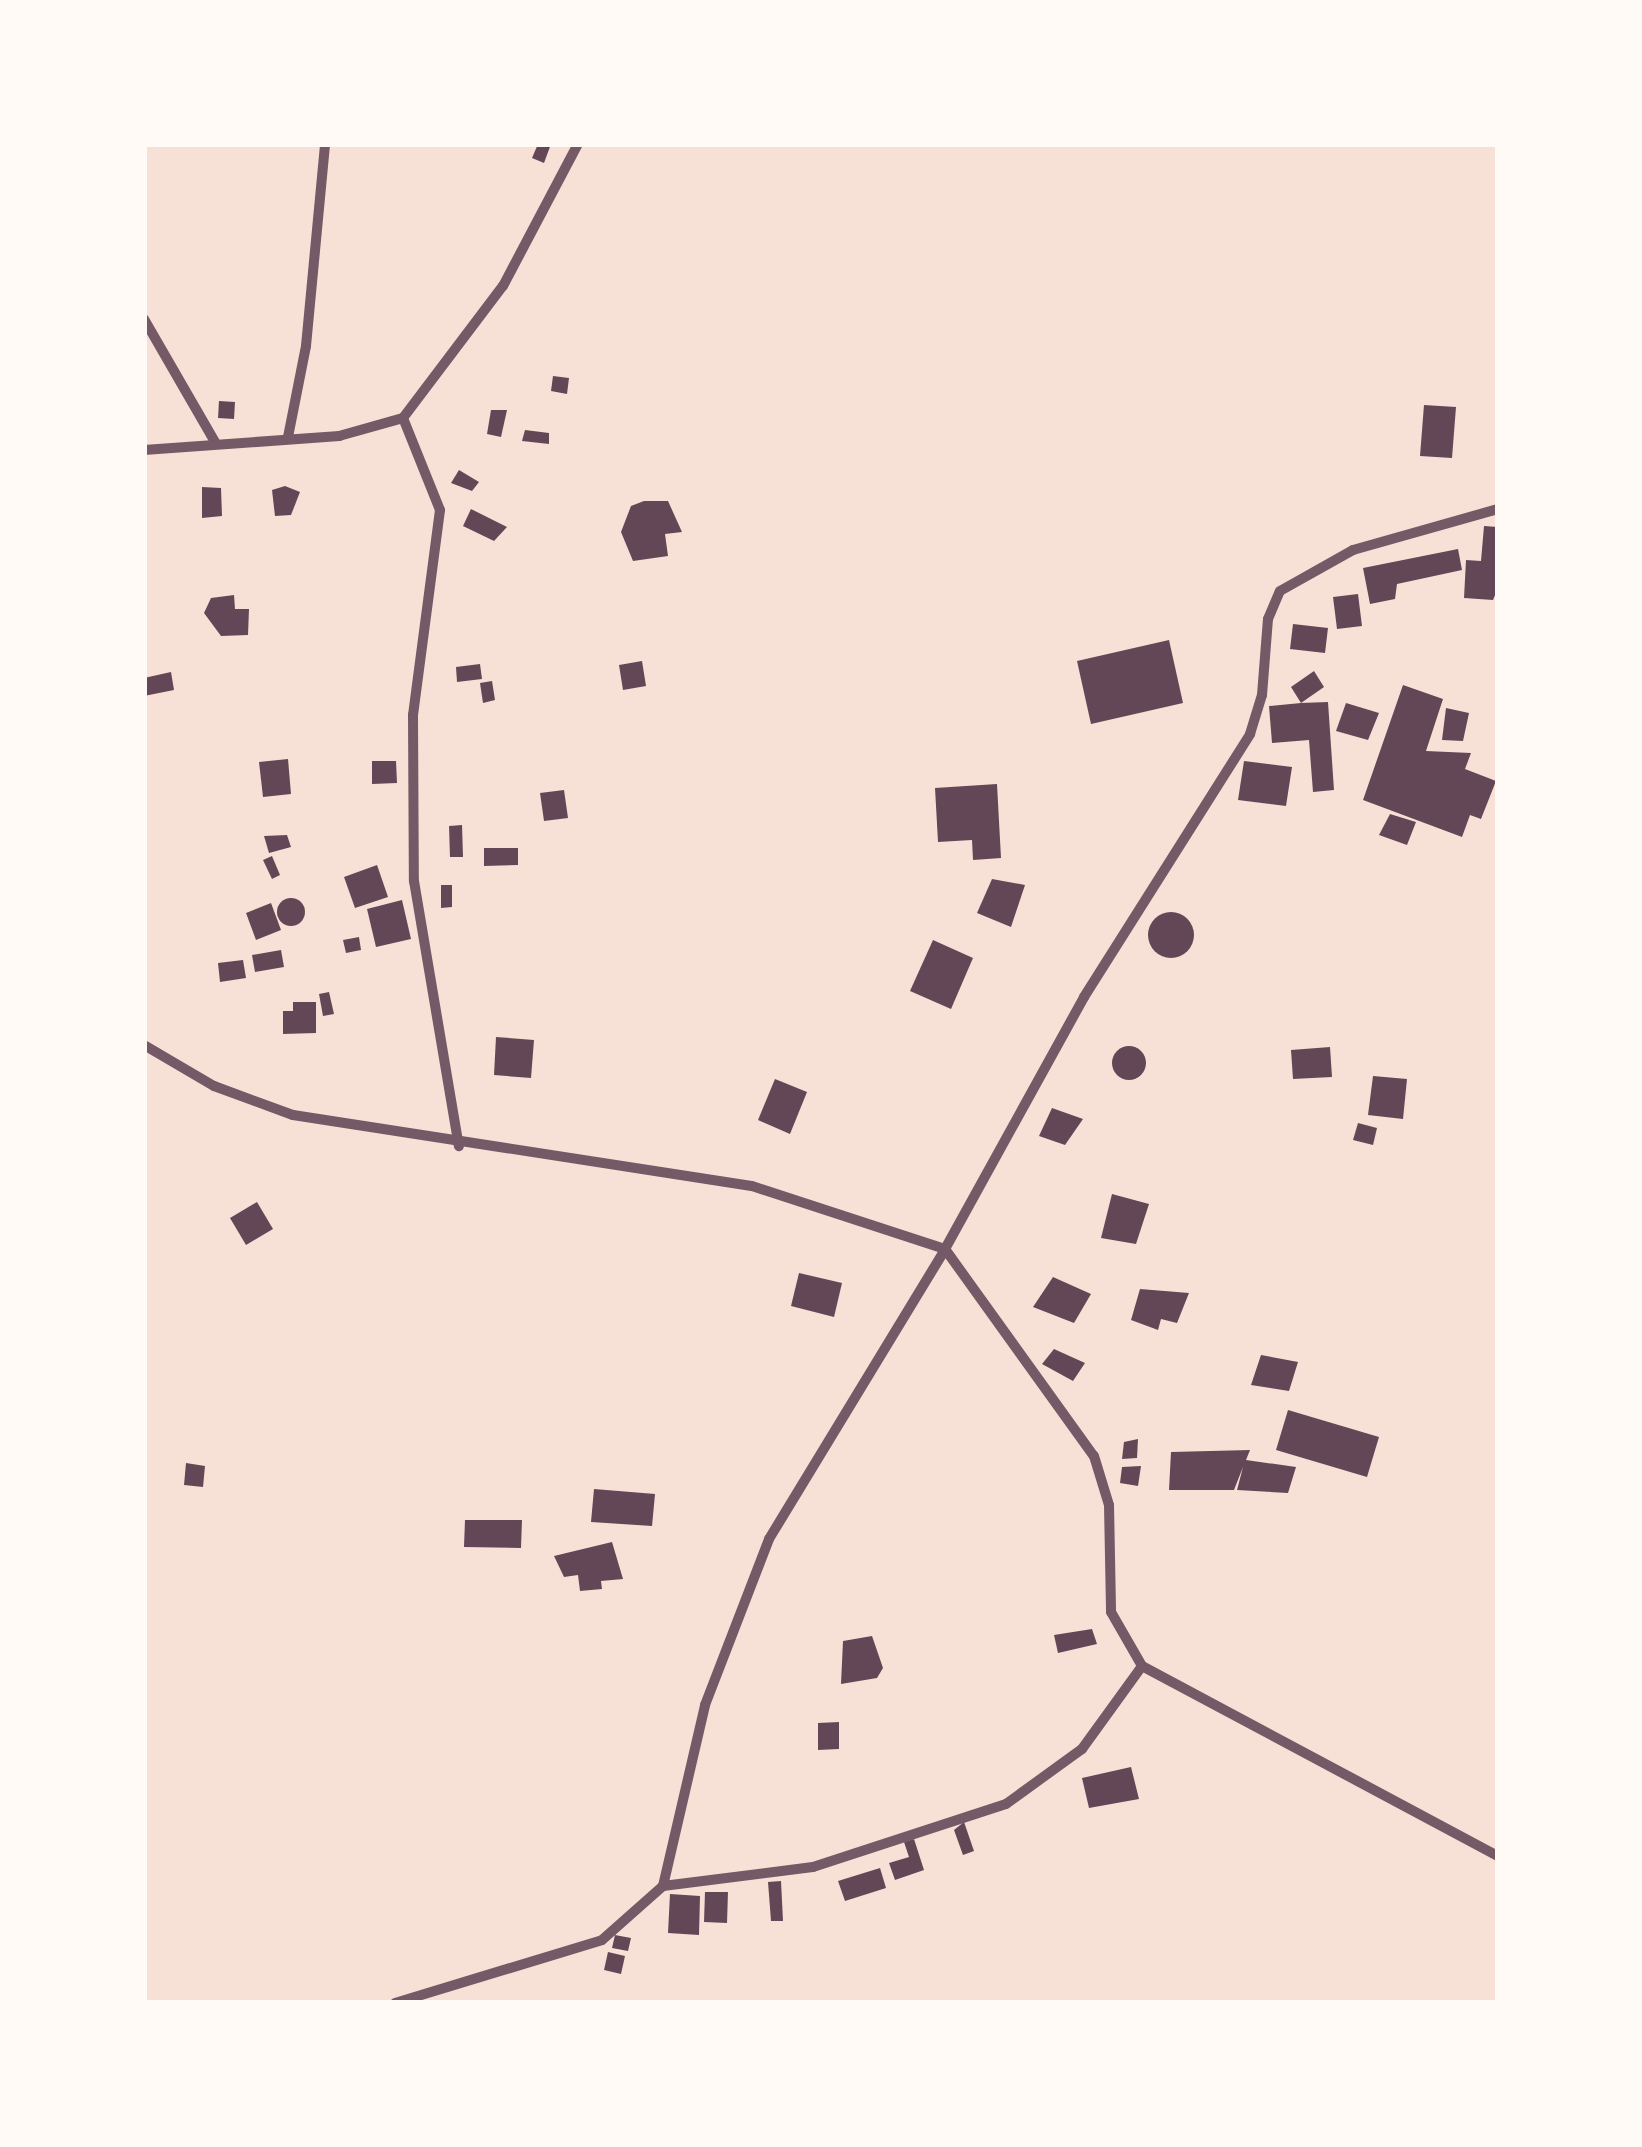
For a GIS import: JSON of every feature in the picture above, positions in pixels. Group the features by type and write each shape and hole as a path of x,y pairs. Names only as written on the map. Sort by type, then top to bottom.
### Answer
{"street":[{"path":"288,437 326,144"},
{"path":"144,451 339,436 403,418 503,286 578,144"},
{"path":"144,319 215,442"},
{"path":"403,418 440,510 412,716 414,881 459,1146"},
{"path":"663,1886 705,1705 760,1558 945,1249 1084,997 1250,734 1262,695 1268,619 1280,591 1353,550 1498,508"},
{"path":"144,1045 214,1086 293,1115 459,1146 752,1186 945,1249 1094,1456 1109,1505 1111,1612 1142,1666 1498,1856"},
{"path":"395,2003 602,1940 663,1886 813,1867 1006,1804 1082,1749 1142,1666"}],"building":[{"path":"538,144 551,144 544,163 532,158"},
{"path":"553,376 569,378 567,394 551,391"},
{"path":"219,401 235,402 234,419 218,418"},
{"path":"1424,405 1456,407 1452,458 1420,456"},
{"path":"491,410 507,410 501,437 487,434"},
{"path":"525,430 549,433 549,444 522,441"},
{"path":"459,470 479,482 472,491 451,483"},
{"path":"285,486 300,492 291,515 275,516 272,490"},
{"path":"202,487 221,488 222,516 202,518"},
{"path":"668,501 682,532 665,534 668,556 633,561 621,532 631,506"},
{"path":"471,509 507,527 494,541 463,526"},
{"path":"1484,526 1498,527 1498,588 1493,600 1464,598 1466,560 1481,561"},
{"path":"1458,549 1462,570 1397,584 1395,599 1370,604 1363,568"},
{"path":"1358,594 1362,626 1337,629 1333,597"},
{"path":"234,595 235,609 249,609 248,635 221,636 204,613 211,598"},
{"path":"1293,624 1328,628 1325,653 1290,649"},
{"path":"1169,640 1183,703 1091,724 1077,661"},
{"path":"642,661 646,686 623,690 619,665"},
{"path":"480,664 482,679 457,682 456,667"},
{"path":"1314,671 1324,687 1301,703 1291,687"},
{"path":"171,672 174,690 144,696 144,678"},
{"path":"492,681 495,700 483,703 480,683"},
{"path":"1403,685 1443,699 1426,751 1471,753 1465,769 1496,781 1481,819 1470,815 1462,837 1363,800"},
{"path":"1328,702 1334,790 1313,792 1309,740 1272,743 1269,706"},
{"path":"1346,703 1379,713 1368,740 1336,731"},
{"path":"1446,708 1469,713 1463,741 1442,740"},
{"path":"288,759 291,794 263,797 259,762"},
{"path":"372,761 396,761 397,783 372,784"},
{"path":"1244,761 1292,767 1286,806 1238,800"},
{"path":"997,784 1001,858 973,860 972,840 938,842 935,788"},
{"path":"564,790 568,818 544,821 540,793"},
{"path":"1390,814 1416,822 1407,845 1379,835"},
{"path":"462,825 463,857 450,857 449,826"},
{"path":"287,835 291,847 269,853 264,836"},
{"path":"484,848 518,848 518,865 484,866"},
{"path":"272,856 280,875 272,879 263,860"},
{"path":"377,865 388,897 355,908 344,877"},
{"path":"992,879 1025,885 1011,927 977,913"},
{"path":"441,885 452,885 452,907 441,908"},
{"path":"291,898 301,902 305,912 301,922 291,926 281,922 277,912 281,902"},
{"path":"402,900 411,939 376,947 367,909"},
{"path":"271,903 281,930 256,940 246,913"},
{"path":"1171,912 1187,919 1194,935 1187,951 1171,958 1155,951 1148,935 1155,919"},
{"path":"359,937 361,950 346,953 343,940"},
{"path":"933,940 973,958 951,1009 910,991"},
{"path":"281,950 284,967 255,972 252,955"},
{"path":"243,960 246,978 220,982 218,963"},
{"path":"329,992 334,1014 323,1016 319,994"},
{"path":"293,1002 316,1002 316,1033 283,1034 283,1011 293,1011"},
{"path":"496,1037 534,1040 531,1078 494,1075"},
{"path":"1129,1046 1141,1051 1146,1063 1141,1075 1129,1080 1117,1075 1112,1063 1117,1051"},
{"path":"1330,1047 1332,1077 1293,1079 1291,1050"},
{"path":"1373,1076 1407,1079 1403,1119 1368,1115"},
{"path":"775,1079 807,1092 790,1134 758,1120"},
{"path":"1052,1108 1083,1119 1065,1145 1039,1136"},
{"path":"1358,1123 1377,1128 1373,1145 1353,1140"},
{"path":"1112,1194 1149,1204 1136,1244 1101,1238"},
{"path":"257,1202 273,1229 246,1245 230,1218"},
{"path":"799,1273 842,1283 834,1317 791,1306"},
{"path":"1053,1277 1091,1294 1074,1323 1033,1307"},
{"path":"1140,1289 1189,1293 1177,1323 1161,1319 1158,1330 1131,1320"},
{"path":"1054,1349 1085,1363 1073,1381 1042,1364"},
{"path":"1261,1355 1298,1362 1289,1391 1251,1385"},
{"path":"1288,1410 1379,1437 1367,1477 1276,1450"},
{"path":"1138,1439 1137,1458 1122,1459 1124,1442"},
{"path":"1250,1450 1246,1460 1296,1467 1288,1493 1237,1490 1243,1467 1234,1490 1169,1490 1171,1452"},
{"path":"186,1463 205,1466 203,1487 184,1485"},
{"path":"1141,1466 1138,1486 1120,1483 1122,1467"},
{"path":"594,1489 655,1494 652,1526 591,1522"},
{"path":"465,1520 522,1520 521,1548 464,1547"},
{"path":"612,1542 623,1579 601,1581 602,1589 580,1591 578,1575 564,1577 554,1556"},
{"path":"1092,1629 1097,1644 1058,1653 1054,1635"},
{"path":"872,1636 883,1668 877,1678 841,1684 843,1641"},
{"path":"839,1722 839,1749 818,1750 818,1723"},
{"path":"1131,1767 1139,1799 1089,1808 1082,1778"},
{"path":"964,1822 974,1851 963,1855 954,1830"},
{"path":"914,1839 924,1870 895,1880 889,1863 909,1857 904,1842"},
{"path":"880,1868 886,1888 845,1901 838,1881"},
{"path":"781,1881 783,1921 771,1921 768,1882"},
{"path":"705,1892 728,1892 727,1923 704,1922"},
{"path":"670,1894 700,1896 699,1935 668,1933"},
{"path":"615,1935 631,1938 628,1951 612,1948"},
{"path":"608,1952 625,1956 621,1974 604,1970"}]}
